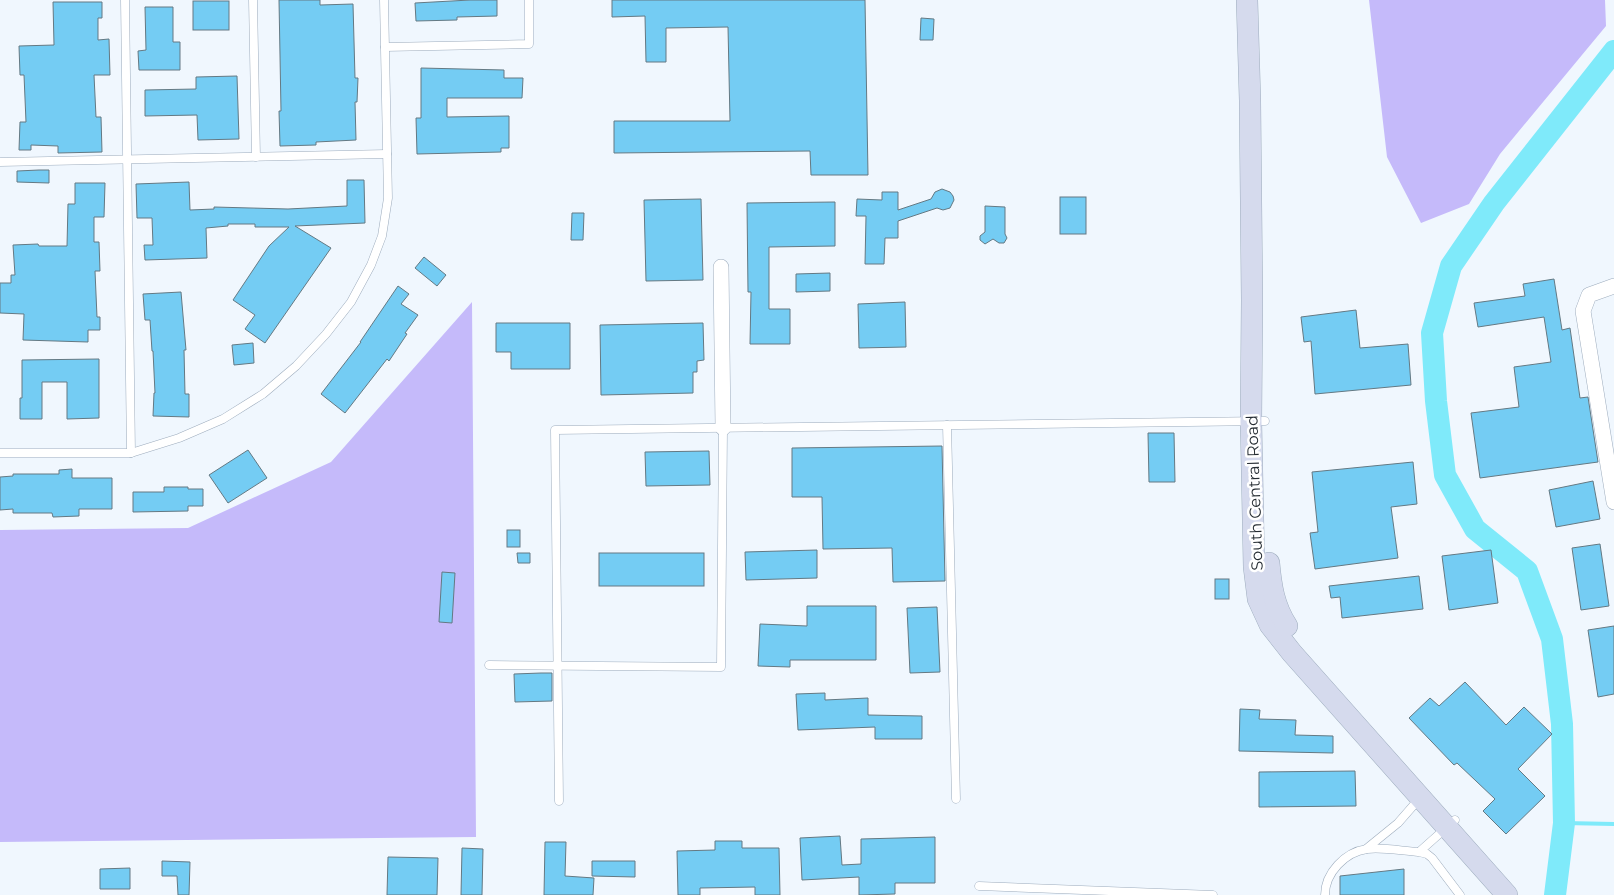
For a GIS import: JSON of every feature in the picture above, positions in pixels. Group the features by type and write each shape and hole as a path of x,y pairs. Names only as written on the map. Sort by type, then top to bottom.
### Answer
{"street":[{"name":"South Central Road","path":"1247,0 1252,300 1258,421 1271,585 1279,613 1295,638 1297,649 1421,797 1451,823"},
{"name":"South Central Road","path":"1258,421 1261,0"},
{"path":"721,267 724,428"},
{"path":"1614,286 1589,295 1583,311 1614,502"},
{"name":"South Central Road","path":"1297,649 1451,823 1508,894"}],"lane":[{"path":"124,0 131,454"},
{"path":"253,0 256,157"},
{"path":"0,453 131,454 179,438 223,419 263,394 296,366 326,334 351,302 372,266 382,236 388,198 384,0"},
{"path":"385,47 529,44 529,0"},
{"path":"0,162 387,154"},
{"path":"559,801 555,430 1258,421"},
{"path":"947,425 956,799"},
{"path":"489,665 721,667 724,428"},
{"path":"1325,895 1325,888 1331,871 1346,858 1366,849 1398,823 1421,797"},
{"path":"1419,852 1451,823"},
{"path":"1366,849 1426,854 1432,858 1460,895"},
{"path":"979,886 1106,893 1213,895"}],"shaded area":[{"path":"1369,0 1605,0 1606,26 1500,154 1469,204 1421,223 1387,157"},
{"path":"472,302 476,837 0,842 0,530 188,528 331,462"}],"building":[{"path":"279,0 320,0 320,5 353,4 355,78 358,78 357,102 355,102 356,140 316,142 316,145 280,146"},
{"path":"497,0 497,16 457,17 457,20 416,21 415,3"},
{"path":"612,0 865,0 868,175 811,175 810,151 614,153 614,121 730,121 728,27 666,28 666,62 646,62 645,16 612,17"},
{"path":"193,1 229,1 229,30 193,30"},
{"path":"53,2 102,2 102,18 98,18 98,40 109,39 110,75 94,75 96,117 101,117 102,152 58,153 58,146 31,145 31,150 19,150 20,122 26,122 24,75 20,75 19,46 54,45"},
{"path":"145,7 173,7 173,42 180,42 180,70 139,70 138,51 146,50"},
{"path":"921,18 934,19 933,40 920,40"},
{"path":"421,68 504,70 504,78 523,78 522,98 447,98 447,117 509,116 509,148 501,148 501,152 417,154 416,118 421,118"},
{"path":"237,76 239,139 198,140 197,115 145,116 145,90 196,89 196,77"},
{"path":"49,170 49,183 17,182 17,171"},
{"path":"347,180 364,180 365,223 295,226 331,248 265,343 245,329 255,315 233,300 269,246 289,227 255,227 255,224 228,224 228,226 206,228 207,258 145,260 144,245 153,245 152,218 137,218 136,184 189,182 190,210 214,209 214,207 288,209 347,206"},
{"path":"75,183 105,183 104,217 94,217 94,242 99,242 100,271 95,271 97,317 100,317 100,330 88,330 88,342 23,340 24,314 0,313 0,283 11,283 11,275 15,275 13,245 67,246 68,204 75,204"},
{"path":"942,189 950,192 953,196 954,200 950,208 943,210 937,208 898,221 898,238 885,238 884,264 865,264 866,216 856,216 857,199 882,200 882,192 898,192 898,210 931,199 935,192"},
{"path":"1060,197 1086,197 1086,234 1060,234"},
{"path":"701,199 703,280 646,281 644,200"},
{"path":"835,202 835,246 769,247 769,309 790,309 790,344 750,344 751,292 748,292 747,203"},
{"path":"985,206 1005,207 1005,234 1007,238 1004,243 999,243 993,239 985,244 980,240 980,236 985,232"},
{"path":"572,213 584,213 583,240 571,240"},
{"path":"424,257 446,275 437,286 415,268"},
{"path":"830,273 830,291 796,292 796,274"},
{"path":"1554,279 1562,330 1570,328 1580,398 1588,397 1598,462 1480,478 1471,413 1519,407 1514,367 1551,362 1544,317 1478,327 1474,303 1525,296 1523,284"},
{"path":"398,286 409,294 401,304 418,315 389,361 387,359 345,413 321,394 361,342"},
{"path":"181,292 186,350 184,350 185,394 189,394 189,417 153,416 155,393 153,351 150,320 145,320 143,294"},
{"path":"905,302 906,347 859,348 858,304"},
{"path":"1356,310 1360,348 1408,344 1411,385 1315,394 1311,341 1304,342 1301,317"},
{"path":"496,323 570,323 570,369 511,369 511,352 496,352"},
{"path":"703,323 704,360 697,361 697,372 693,372 693,393 601,395 600,325"},
{"path":"253,343 254,363 234,365 232,345"},
{"path":"99,359 99,418 67,419 67,382 42,382 42,419 20,419 22,360"},
{"path":"1148,433 1174,433 1175,482 1149,482"},
{"path":"942,446 945,581 893,582 892,548 823,549 822,497 792,497 792,448"},
{"path":"248,450 267,478 228,503 209,475"},
{"path":"709,451 710,485 646,486 645,452"},
{"path":"1413,462 1417,504 1391,507 1398,558 1315,569 1310,533 1318,532 1312,472"},
{"path":"72,469 72,478 112,478 112,509 79,509 79,516 53,517 52,513 13,513 13,509 0,510 0,477 13,476 13,474 59,474 59,470"},
{"path":"1593,481 1600,519 1556,527 1549,490"},
{"path":"164,487 203,489 203,506 188,506 188,511 133,512 133,492 164,492"},
{"path":"507,530 520,530 520,547 507,547"},
{"path":"1600,544 1609,606 1581,610 1572,548"},
{"path":"817,550 817,578 746,580 745,552"},
{"path":"1491,550 1498,603 1449,610 1442,556"},
{"path":"517,553 530,553 530,563 518,563"},
{"path":"599,553 704,553 704,586 599,586"},
{"path":"442,572 455,573 452,623 439,622"},
{"path":"1419,576 1423,609 1342,618 1340,597 1331,598 1329,586"},
{"path":"1215,579 1229,579 1229,599 1215,599"},
{"path":"807,606 876,606 876,660 790,660 790,667 758,666 760,624 807,626"},
{"path":"937,607 940,672 910,673 907,608"},
{"path":"1614,626 1614,694 1598,697 1588,630"},
{"path":"552,673 552,701 515,702 514,674"},
{"path":"1465,682 1506,725 1524,707 1552,734 1518,769 1545,796 1506,834 1483,811 1495,799 1457,763 1454,765 1409,718 1430,698 1439,706"},
{"path":"825,693 825,700 868,698 868,715 922,716 922,739 875,739 875,727 798,730 796,694"},
{"path":"1240,709 1260,710 1259,719 1296,720 1295,735 1333,736 1333,753 1239,751"},
{"path":"1355,771 1356,806 1259,807 1259,772"},
{"path":"840,836 842,865 861,864 861,839 935,837 935,883 895,883 895,894 859,895 859,877 802,880 800,838"},
{"path":"715,841 742,841 742,848 779,848 780,895 755,895 755,887 700,888 700,895 678,895 677,851 715,850"},
{"path":"545,842 566,842 565,876 594,878 593,895 544,895"},
{"path":"462,848 483,849 482,895 461,895"},
{"path":"388,857 438,858 437,895 387,895"},
{"path":"162,861 190,862 189,895 178,895 177,876 162,876"},
{"path":"592,861 635,861 635,877 592,876"},
{"path":"130,868 130,889 100,889 100,869"},
{"path":"1404,869 1404,895 1340,895 1340,876"}],"waterway":[{"path":"1555,895 1564,823 1562,724 1552,639 1527,571 1475,529 1445,475 1436,401 1432,333 1451,266 1494,203 1614,51"},
{"path":"1564,823 1614,824"}]}
